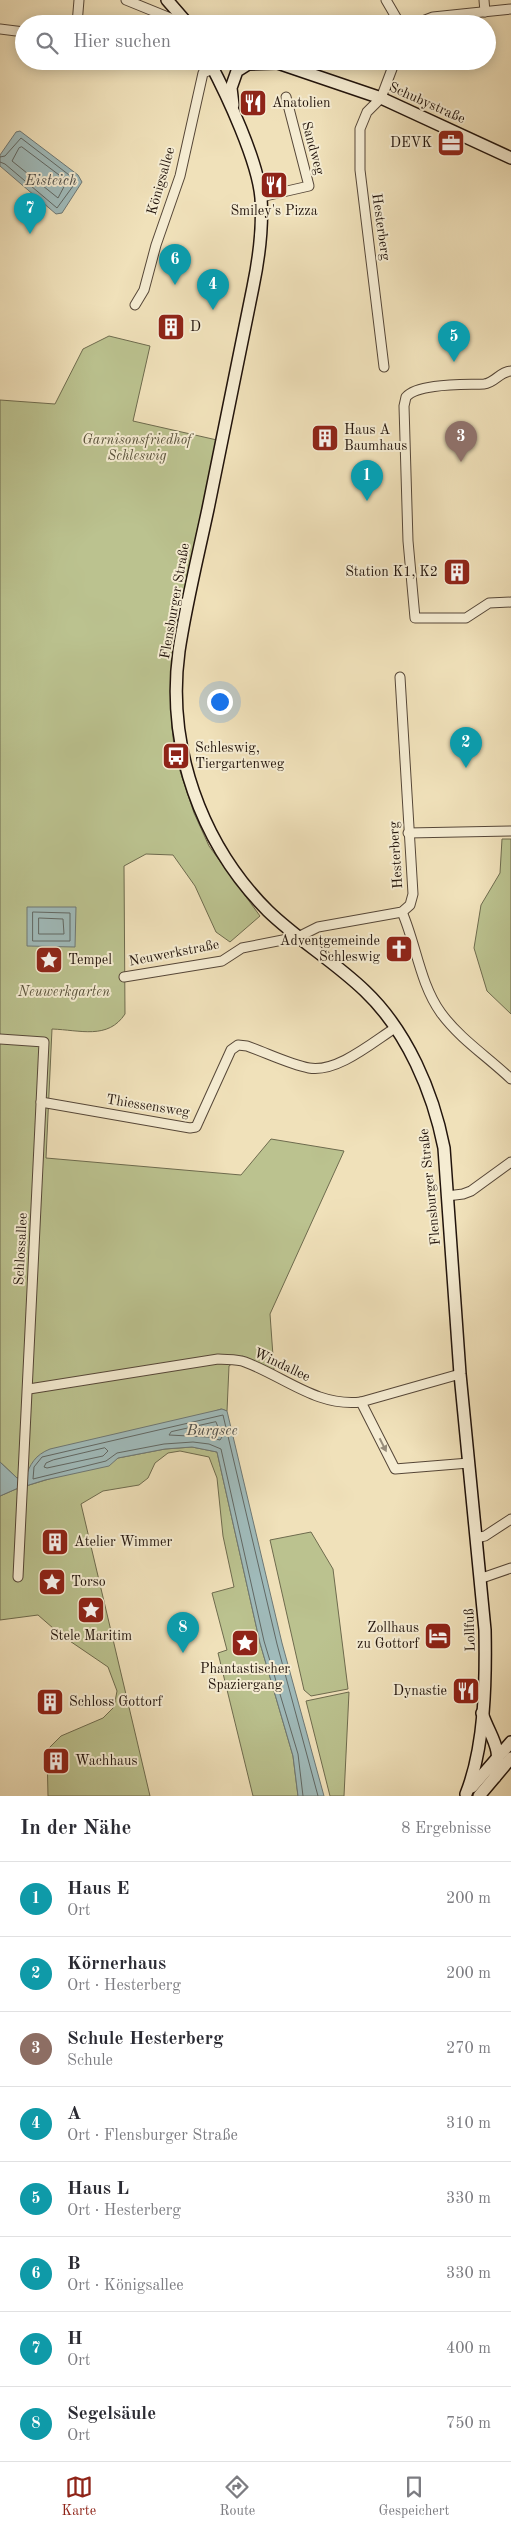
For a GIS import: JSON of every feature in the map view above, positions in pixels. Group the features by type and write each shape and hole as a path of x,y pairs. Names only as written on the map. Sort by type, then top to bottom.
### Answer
{"street":[{"path":"78,15 79,0"},
{"path":"126,0 164,15"},
{"path":"167,0 180,15"},
{"path":"386,0 395,15"},
{"path":"484,0 486,12"},
{"path":"454,15 511,9"},
{"path":"0,29 15,31"},
{"name":"Königsallee","path":"135,305 144,290 156,245 180,176 203,73 206,70"},
{"name":"Flensburger Straße","path":"213,70 255,170 261,197 262,229 256,269 179,652 177,713 180,745 199,808 210,832 244,885 281,924 366,992 395,1028 417,1067 437,1114 444,1148 460,1374 476,1538 482,1578"},
{"path":"235,119 231,88 239,70"},
{"name":"Schubystraße","path":"299,70 381,98 511,158"},
{"path":"381,98 392,70"},
{"name":"Sandweg","path":"261,197 309,186 286,97"},
{"name":"Hesterberg","path":"381,98 366,112 360,129 359,142 360,170 384,367"},
{"path":"511,371 503,371 489,383 417,389 406,397 404,406 408,541 415,618 466,618 489,603 511,602"},
{"name":"Hesterberg","path":"400,677 413,894 410,905 402,912"},
{"path":"408,833 511,831"},
{"path":"402,912 411,932 418,964 439,1011 452,1027 511,1080"},
{"name":"Neuwerkstraße","path":"124,977 222,961 242,948 298,936 318,927 402,912"},
{"name":"Thiessensweg","path":"41,1102 190,1128 196,1127 231,1050 238,1045 248,1046 310,1068 323,1068 335,1065 395,1028"},
{"name":"Schlossallee","path":"0,1039 44,1042 18,1577"},
{"path":"447,1196 464,1194 470,1191 511,1162"},
{"name":"Windallee","path":"28,1389 218,1360 244,1362 325,1400 345,1404 361,1402 460,1374"},
{"path":"361,1402 395,1469 469,1462"},
{"path":"476,1538 485,1536 511,1519"},
{"path":"482,1578 511,1568"},
{"name":"Lollfuß","path":"465,1795 473,1774 482,1712 486,1656 482,1578"},
{"path":"482,1712 496,1740 499,1755 495,1777"},
{"path":"496,1740 511,1735"},
{"path":"465,1795 511,1742"},
{"path":"479,1796 511,1758"}],"green space":[{"path":"109,336 150,346 133,421 217,440 177,636 171,687 172,727 175,756 194,813 209,846 260,916 230,942 216,932 195,886 173,855 146,854 124,866 125,1014 110,1027 93,1032 52,1029 46,1158 241,1175 271,1139 344,1151 270,1314 274,1370 242,1356 229,1366 227,1411 221,1409 25,1479 17,1478 0,1462 0,400 55,404 83,349"},
{"path":"502,839 511,839 511,1014 487,991 474,948 481,905 500,873"},
{"path":"192,1447 217,1452 260,1643 293,1756 298,1796 253,1796 218,1653 227,1650 212,1593 234,1587 223,1536 217,1478 209,1457 180,1451 168,1453 155,1463 148,1478 139,1485 103,1491 81,1504 150,1796 48,1796 47,1750 61,1736 103,1718 114,1707 117,1691 108,1667 61,1635 38,1615 0,1620 0,1496 16,1489 118,1458 165,1449"},
{"path":"311,1532 333,1569 348,1689 311,1696 304,1690 270,1540"},
{"path":"349,1692 344,1796 330,1796 306,1701"}],"water":[{"name":"Eisteich","path":"20,131 78,175 82,182 62,213 56,214 0,166 0,155 16,132"},
{"path":"27,907 76,907 75,947 27,946"},
{"name":"Burgsee","path":"222,1409 227,1411 282,1643 324,1796 298,1796 293,1756 260,1643 217,1452 192,1447 165,1449 118,1458 109,1466 45,1480 0,1496 0,1462 17,1478 25,1479 34,1461 40,1454 50,1449"}],"place":[{"name":"Anatolien","path":"253,103"},
{"name":"DEVK","path":"451,143"},
{"name":"Smiley's Pizza","path":"274,185"},
{"name":"H","path":"30,234"},
{"name":"B","path":"175,285"},
{"name":"A","path":"213,310"},
{"name":"D","path":"171,327"},
{"name":"Haus L","path":"454,362"},
{"name":"Haus A Baumhaus","path":"325,438"},
{"name":"Schule Hesterberg","path":"461,462"},
{"name":"Haus E","path":"367,501"},
{"name":"Station K1, K2","path":"457,572"},
{"name":"Schleswig, Tiergartenweg","path":"176,756"},
{"name":"Körnerhaus","path":"466,768"},
{"name":"Adventgemeinde Schleswig","path":"399,949"},
{"name":"Tempel","path":"49,960"},
{"name":"Atelier Wimmer","path":"55,1542"},
{"name":"Torso","path":"52,1582"},
{"name":"Stele Maritim","path":"91,1610"},
{"name":"Zollhaus zu Gottorf","path":"438,1636"},
{"name":"Phantastischer Spaziergang","path":"245,1643"},
{"name":"Segelsäule","path":"183,1653"},
{"name":"Dynastie","path":"466,1691"},
{"name":"Schloss Gottorf","path":"50,1702"},
{"name":"Wachhaus","path":"56,1761"}],"park label":[{"name":"Garnisonsfriedhof Schleswig","path":"137,448"},
{"name":"Neuwerkgarten","path":"64,992"}]}
